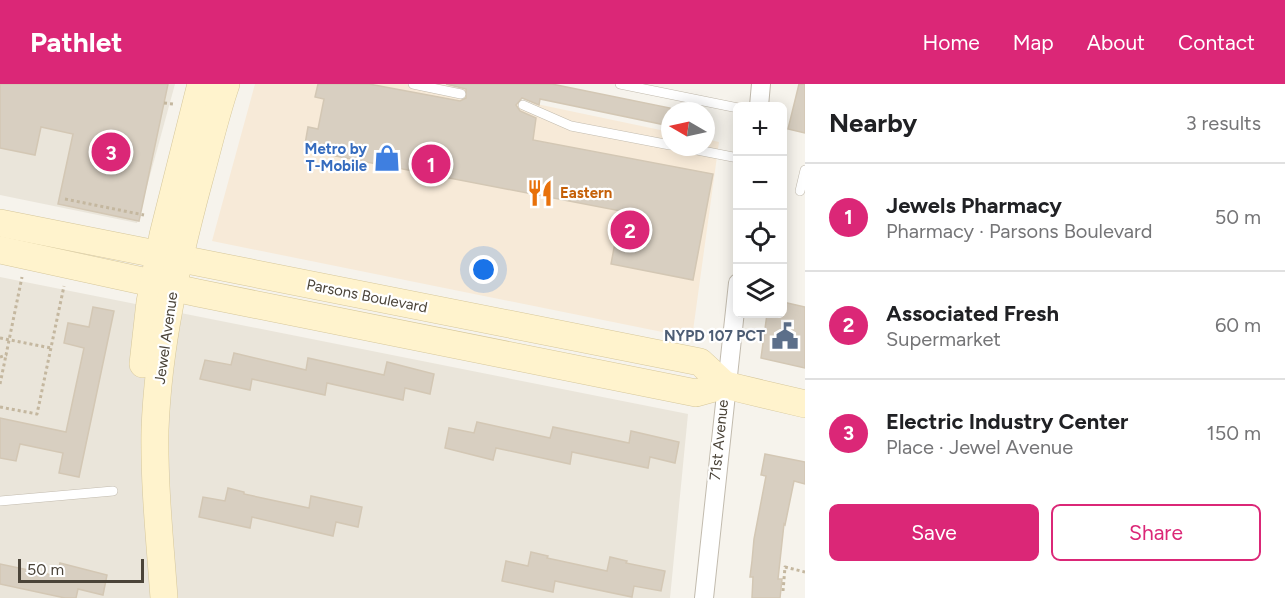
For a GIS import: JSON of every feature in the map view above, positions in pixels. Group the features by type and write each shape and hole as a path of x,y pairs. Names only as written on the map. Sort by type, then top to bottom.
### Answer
{"street":[{"name":"Jewel Avenue","path":"146,598 137,481 142,372 169,256 201,84"},
{"name":"Jewel Avenue","path":"169,256 226,84"},
{"path":"759,102 761,84"},
{"name":"Parsons Boulevard","path":"0,223 700,362 725,385"},
{"name":"Parsons Boulevard","path":"0,250 696,393 725,385 805,404"},
{"name":"Jewel Avenue","path":"163,285 155,429 155,481 164,598"},
{"name":"71st Avenue","path":"704,598 734,318"}],"lane":[{"path":"413,84 461,94"},
{"path":"620,84 733,107"},
{"path":"524,105 571,126 661,143"},
{"path":"715,153 733,157"},
{"path":"800,191 805,170"},
{"path":"0,501 113,491"}],"path":[{"path":"164,103 175,105"},
{"path":"65,199 144,215"},
{"path":"0,383 22,274"},
{"path":"0,407 37,414 65,283"},
{"path":"0,338 51,348"},
{"path":"0,357 6,354"},
{"path":"783,591 785,567 805,572"}],"shaded area":[{"path":"0,84 175,84 137,223 0,195"},
{"path":"255,84 441,84 661,130 661,156 715,156 715,141 719,142 692,338 212,241"},
{"path":"0,277 688,414 670,598 0,598"}],"building":[{"path":"0,84 168,84 139,221 58,204 73,134 41,127 35,155 0,148"},
{"path":"318,84 369,84 460,101 466,98 466,89 446,84 552,84 661,106 661,124 540,99 539,105 522,98 516,105 520,111 536,118 533,140 713,174 693,280 611,264 621,211 304,150 308,127 318,129 324,99 315,97"},
{"path":"799,84 805,84 805,133 788,129"},
{"name":"NYPD 107 PCT","path":"787,303 805,307 805,368 761,358 766,318 787,318"},
{"path":"93,307 114,311 79,477 59,473 63,453 20,444 16,461 0,458 0,418 66,432 84,348 64,343 68,323 89,327"},
{"path":"234,353 306,370 308,358 384,375 387,362 434,374 430,394 405,388 403,400 327,383 325,395 252,379 250,390 200,379 205,360 231,365"},
{"path":"477,422 550,438 553,427 629,443 631,431 679,442 675,463 650,457 648,468 572,452 570,464 496,448 493,460 445,448 449,428 474,433"},
{"path":"765,454 805,462 805,484 794,481 784,524 778,579 782,579 780,598 752,598 753,577 750,577 754,539 766,476 761,475"},
{"path":"228,488 244,492 244,494 309,508 311,496 362,507 358,527 336,522 333,536 252,517 250,528 199,517 203,497 225,501"},
{"path":"531,552 548,556 547,558 607,571 610,557 627,561 626,563 665,571 661,591 634,586 632,597 555,581 553,592 502,581 506,561 528,566"},
{"path":"60,563 107,575 103,595 78,589 76,598 65,598 0,584 0,564 57,576"}],"place":[{"name":"Electric Industry Center","path":"111,152"},
{"name":"Metro by T-Mobile","path":"387,158"},
{"name":"Jewels Pharmacy","path":"431,164"},
{"name":"Eastern","path":"540,193"},
{"name":"Associated Fresh","path":"630,230"},
{"name":"NYPD 107 PCT","path":"785,336"}]}
